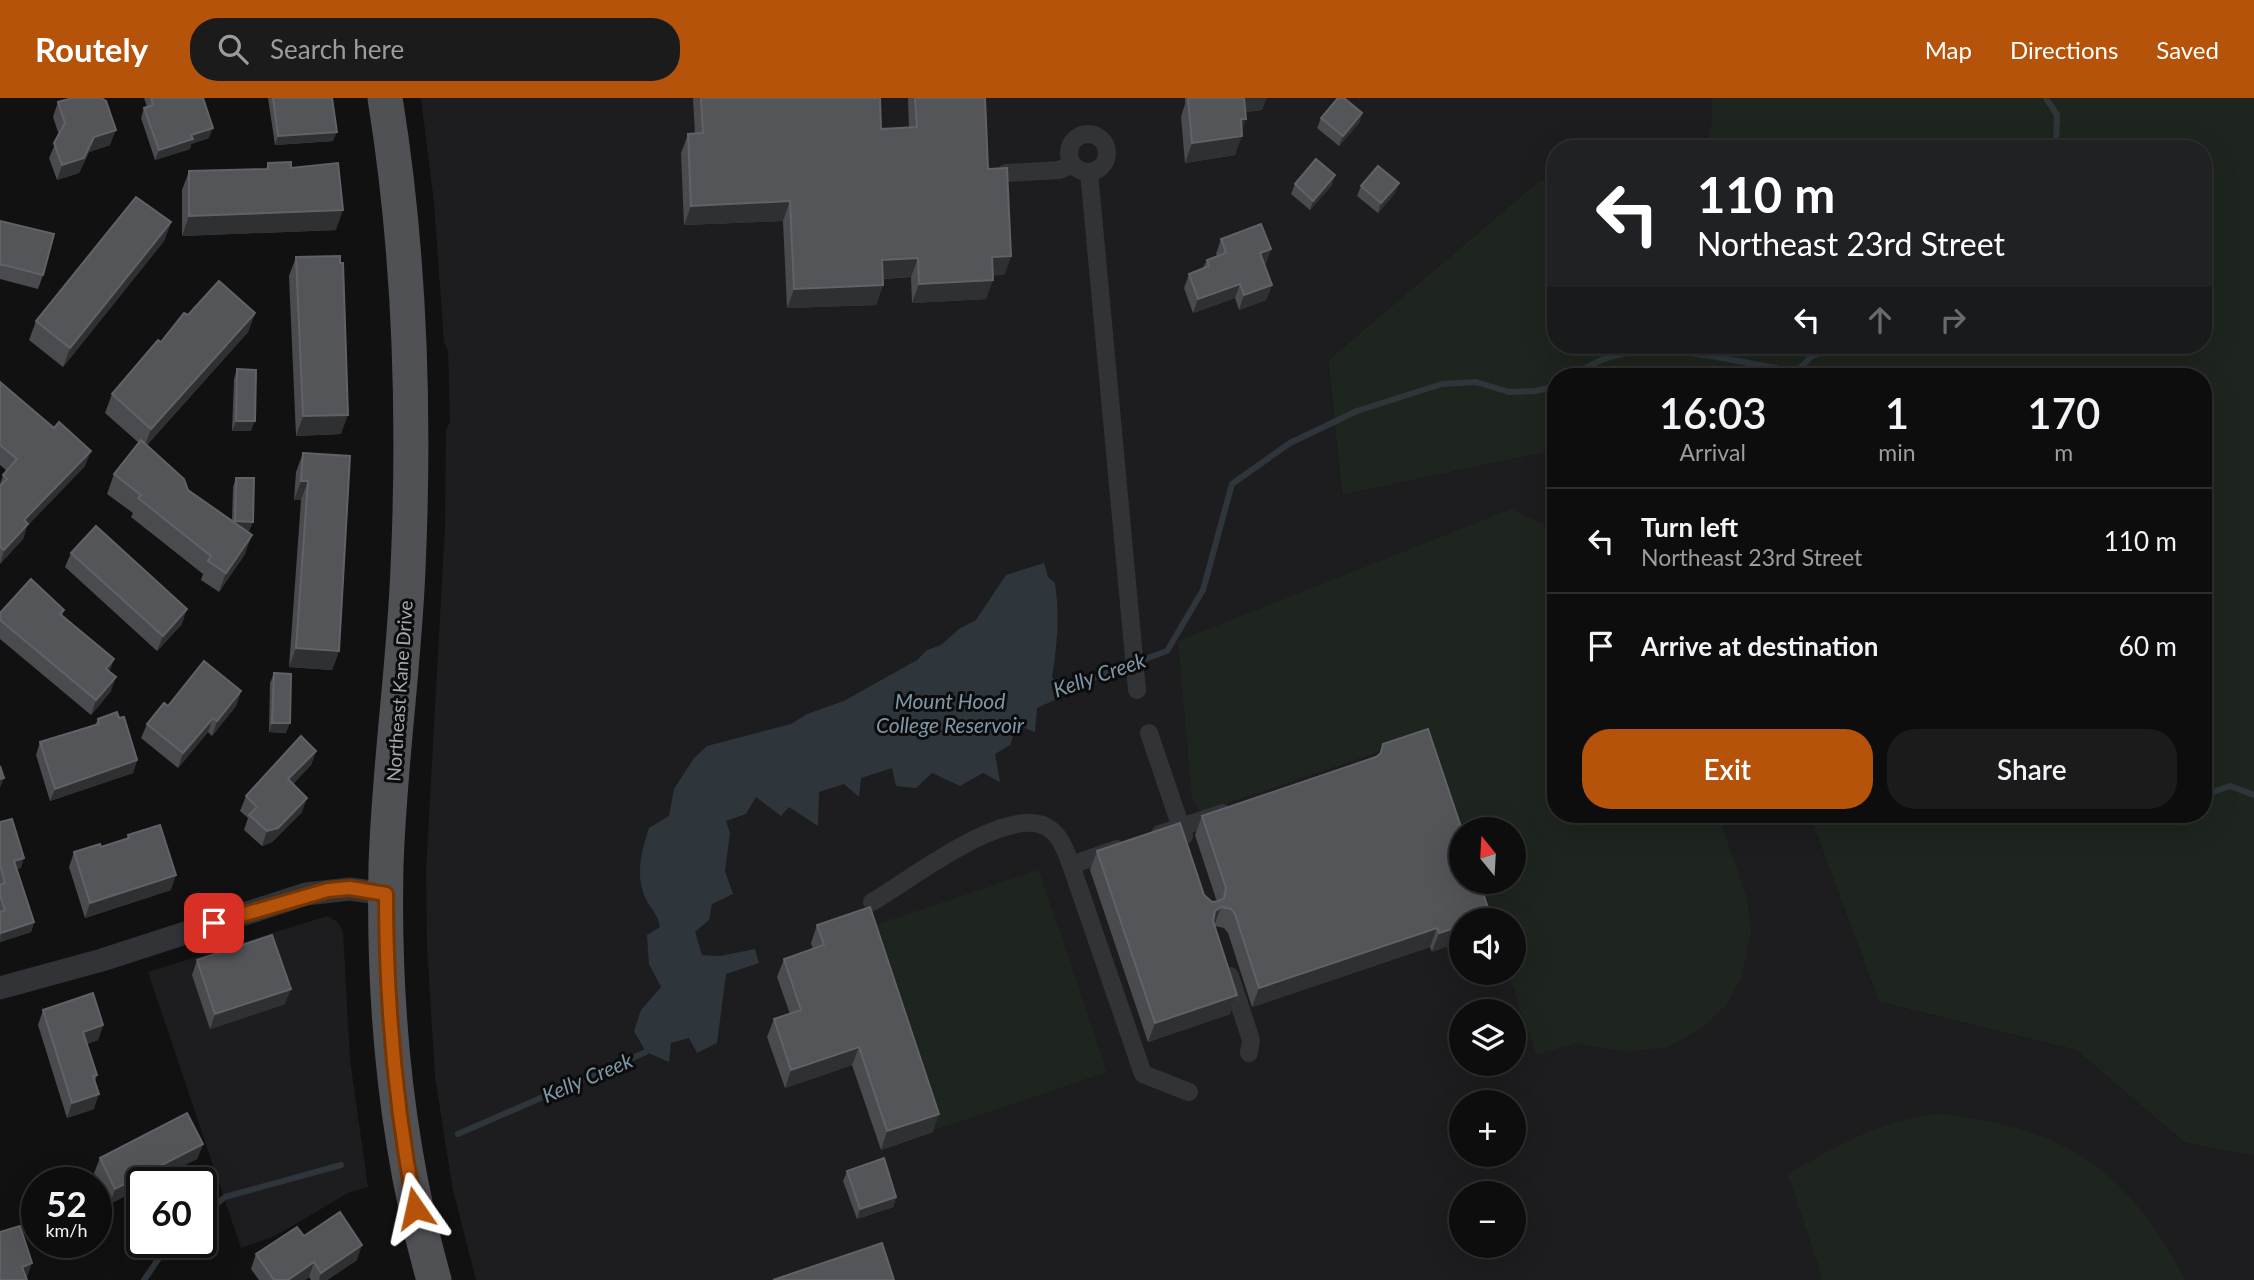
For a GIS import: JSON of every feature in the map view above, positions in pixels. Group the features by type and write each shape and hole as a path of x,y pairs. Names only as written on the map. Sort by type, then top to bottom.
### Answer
{"main road":[{"name":"Northeast Kane Drive","path":"385,98 402,254 409,371 410,467 408,569 386,894 386,983 400,1121 415,1208 434,1280"}],"street":[{"path":"1006,173 1081,169 1137,690"},
{"path":"1149,733 1189,850"},
{"path":"1071,865 1234,809"},
{"path":"872,902 933,861 975,839 1024,823 1044,826 1058,835 1071,865 1143,1074 1189,1092"},
{"path":"0,988 102,960 306,894 350,888 386,894"},
{"path":"1225,963 1251,1040 1249,1053"}],"shaded area":[{"path":"421,98 1712,98 1711,126 1706,140 1547,140 1547,181 1540,180 1328,360 1342,495 1547,452 1547,823 1812,823 1879,1002 2076,1050 2185,1143 2254,1156 2254,1280 476,1280 453,1190 435,1076 427,946 426,870 445,526 446,430 450,422 448,352 444,342 434,202"},
{"path":"1712,98 2254,98 2254,1156 2185,1143 2076,1050 1879,1002 1812,823 2212,823 2212,368 1547,368 1547,452 1342,495 1328,360 1540,180 1547,181 1547,354 2212,354 2212,140 1706,140 1711,126"},
{"path":"1511,509 1547,526 1547,823 1721,823 1747,898 1751,932 1741,979 1726,1005 1702,1028 1668,1047 1628,1052 1576,1043 1536,1055 1526,1026 1526,999 1517,999 1512,985 1526,985 1526,908 1486,908 1481,894 1526,894 1526,817 1456,817 1426,736 1201,812 1192,799 1178,641"},
{"path":"1039,870 1107,1072 935,1130 866,928"},
{"path":"327,916 338,922 343,932 350,1060 368,1187 348,1193 275,1236 241,1248 217,1177 217,1167 214,1167 148,972"},
{"path":"1942,1114 2025,1130 2059,1143 2089,1161 2116,1182 2140,1209 2185,1280 1823,1280 1788,1174 1881,1127 1921,1116"}],"water":[{"name":"Mount Hood College Reservoir","path":"1044,563 1048,577 1055,583 1057,595 1057,631 1052,678 1065,684 1068,694 1037,708 1035,732 1017,725 1010,745 995,754 1000,782 983,773 960,786 932,773 916,788 896,786 892,768 861,778 859,797 844,784 819,792 818,826 789,807 781,816 756,797 746,814 726,821 730,833 725,871 733,894 712,904 709,920 695,932 702,955 720,956 755,949 759,963 726,974 717,1043 697,1053 689,1038 671,1043 669,1062 646,1052 634,1031 641,1010 661,987 649,964 647,935 660,927 641,885 641,856 649,828 669,816 674,789 694,758 707,746 791,724 807,714 844,701 917,660 927,650 941,645 959,629 976,620 1006,575"}],"building":[{"path":"72,98 101,98 106,101 116,130 94,137 84,158 62,165 54,143 65,123 58,102"},
{"path":"151,98 203,98 213,128 191,135 193,139 159,150 144,108 153,105"},
{"path":"273,98 332,98 337,132 278,136"},
{"path":"701,98 880,98 881,129 917,127 915,98 985,98 988,169 1007,168 1011,256 992,257 993,280 919,284 918,258 882,260 883,285 794,289 790,201 691,206 688,134 703,133"},
{"path":"1188,98 1244,98 1246,119 1241,119 1242,136 1192,143"},
{"path":"1338,98 1344,98 1362,113 1343,136 1321,118"},
{"path":"1316,159 1335,175 1313,201 1295,184"},
{"path":"291,162 291,168 338,163 343,210 189,216 189,171 268,169 268,163"},
{"path":"1378,166 1399,183 1381,203 1361,186"},
{"path":"136,197 171,222 70,348 36,321"},
{"path":"0,221 54,234 43,275 0,264"},
{"path":"1261,224 1271,249 1260,253 1272,285 1244,295 1240,284 1198,299 1189,274 1209,266 1207,260 1226,253 1221,239"},
{"path":"340,256 340,263 343,263 348,415 303,416 296,257"},
{"path":"219,281 255,313 151,429 112,394 158,340 161,342 184,313 188,315"},
{"path":"237,369 256,370 255,421 236,421"},
{"path":"0,382 54,428 59,422 91,451 24,520 28,524 4,550 0,547 0,486 7,479 3,475 17,459 0,445"},
{"path":"141,440 184,479 188,490 252,535 226,573 208,561 211,556 138,498 141,495 114,474"},
{"path":"303,453 350,456 339,651 296,648 308,481 301,481"},
{"path":"236,478 254,478 253,522 235,521"},
{"path":"96,526 187,609 163,636 71,553"},
{"path":"31,579 64,610 60,614 114,659 106,669 116,677 96,700 0,620 0,613"},
{"path":"204,661 241,691 217,721 213,718 183,753 147,724 164,703 168,706"},
{"path":"274,673 291,674 290,723 272,723"},
{"path":"117,712 119,718 124,717 137,760 55,789 40,742 99,724 98,719"},
{"path":"1428,729 1458,817 1449,817 1449,894 1483,894 1488,908 1449,908 1449,930 1439,933 1437,928 1259,988 1235,914 1231,909 1221,907 1215,911 1213,921 1237,995 1155,1023 1097,851 1180,823 1204,895 1212,902 1219,901 1224,898 1226,888 1202,816 1376,757 1381,753 1383,744"},
{"path":"301,736 316,751 288,779 307,798 278,828 267,831 249,815 257,807 246,796"},
{"path":"12,819 24,858 14,861 34,922 1,933 0,912 5,910 0,885 5,883 0,865 0,822"},
{"path":"160,825 176,875 90,903 74,852 100,844 101,847"},
{"path":"870,907 939,1114 887,1131 859,1047 791,1070 774,1019 801,1010 784,959 824,945 817,925"},
{"path":"272,935 291,989 215,1014 197,960"},
{"path":"93,993 103,1025 83,1032 97,1075 93,1076 99,1094 72,1103 43,1010"},
{"path":"187,1113 203,1144 158,1167 126,1167 126,1183 115,1189 112,1183 112,1167 104,1167 100,1158"},
{"path":"884,1158 896,1197 860,1209 847,1171"},
{"path":"340,1212 362,1245 321,1273 314,1262 288,1280 274,1280 256,1254 297,1227 304,1236"},
{"path":"20,1226 21,1258 30,1258 32,1263 22,1267 27,1280 0,1280 0,1232"},
{"path":"882,1243 894,1280 773,1280"}],"waterway":[{"path":"2046,98 2057,115 2056,140"},
{"name":"Kelly Creek","path":"1587,368 1620,354"},
{"name":"Kelly Creek","path":"1699,354 1776,368"},
{"path":"1800,368 1817,354"},
{"name":"Kelly Creek","path":"1060,690 1167,651 1203,590 1232,484 1290,443 1357,411 1442,384 1476,382 1509,392 1547,388"},
{"path":"2212,793 2230,786 2254,795"},
{"name":"Kelly Creek","path":"458,1134 646,1052 650,1047"},
{"name":"Kelly Creek","path":"217,1204 225,1197 341,1165"},
{"name":"Kelly Creek","path":"144,1280 159,1258"}],"route":[{"path":"214,923 306,894 328,890 350,888 386,894 386,983 390,1030 400,1121 415,1208"}]}
